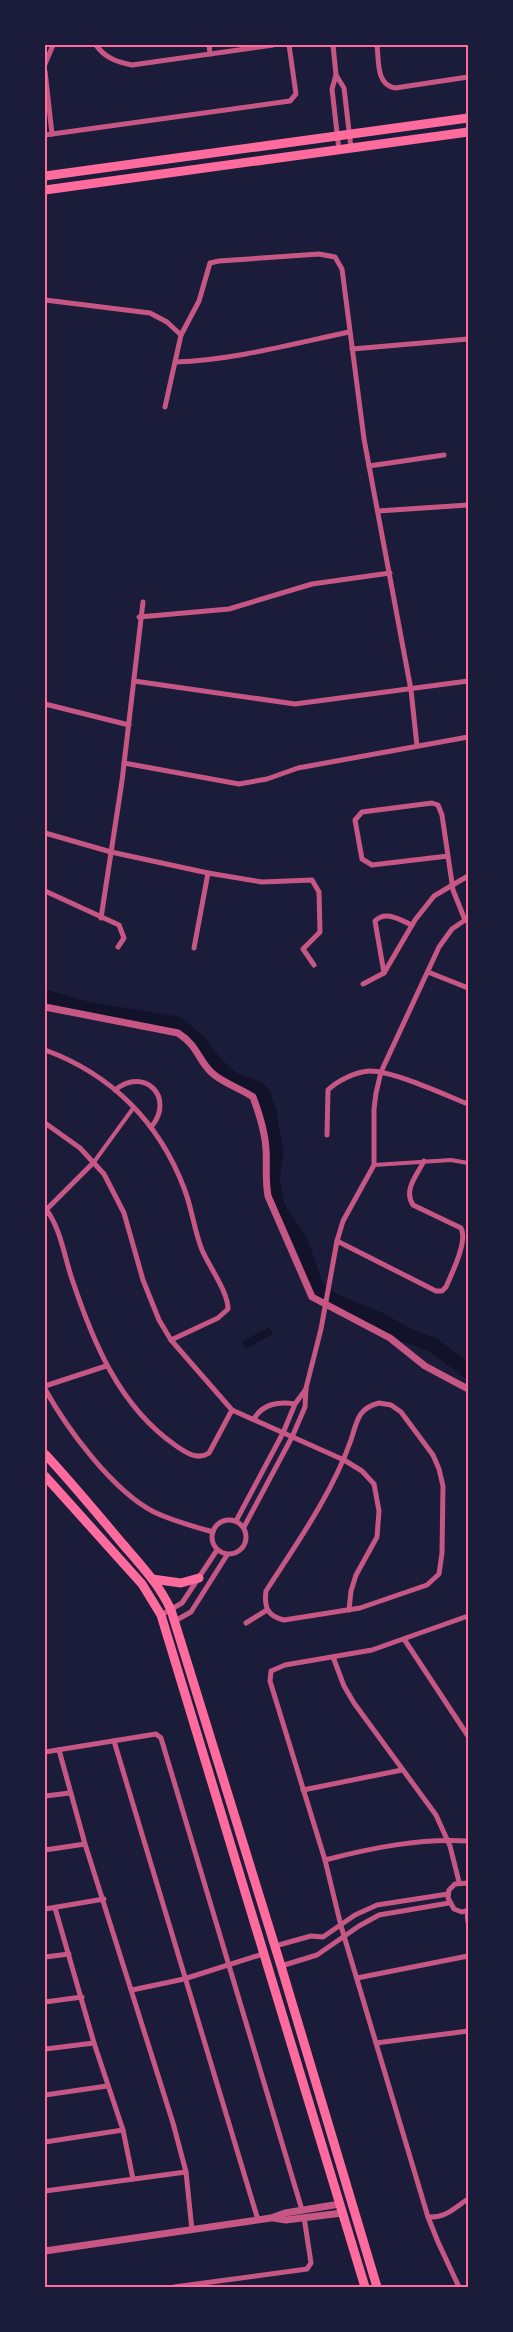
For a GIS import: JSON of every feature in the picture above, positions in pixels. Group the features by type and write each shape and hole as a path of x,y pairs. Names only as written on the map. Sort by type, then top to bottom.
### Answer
{"main road":[{"path":"45,176 468,118"},
{"path":"45,190 468,132"},
{"path":"45,1454 78,1490 152,1579 164,1595 171,1610 275,1946 377,2287"},
{"path":"45,1476 142,1584 161,1615 365,2287"},
{"path":"152,1579 180,1583 198,1578"}],"street":[{"path":"45,64 53,45"},
{"path":"96,45 112,60 132,65 273,45"},
{"path":"209,45 210,54"},
{"path":"45,135 290,100 296,94 289,45"},
{"path":"333,45 336,75 332,89 339,150"},
{"path":"377,45 381,77 383,84 388,86 395,88 468,77"},
{"path":"45,71 52,134"},
{"path":"336,75 344,88 351,148"},
{"path":"165,407 181,335 199,301 210,264 219,261 319,254 335,258 342,269 349,332 369,466 411,690 417,746"},
{"path":"45,300 150,313 167,322 181,335"},
{"path":"176,362 208,361 241,356 349,332"},
{"path":"352,349 468,339"},
{"path":"369,466 444,455"},
{"path":"378,511 468,505"},
{"path":"139,617 229,609 312,584 390,573"},
{"path":"101,918 129,725 142,602"},
{"path":"134,681 295,704 468,681"},
{"path":"45,704 129,725"},
{"path":"124,763 239,784 268,779 298,768 468,737"},
{"path":"244,1527 292,1437 305,1407 306,1388 321,1329 337,1241 343,1221 374,1165 374,1109 381,1072 446,937 467,919 452,885 448,856 442,815 438,806 432,803 362,812 355,820 362,858 372,865 448,856"},
{"path":"45,833 111,852 208,874 262,882 312,880 319,892 320,932 304,949 314,965"},
{"path":"194,948 208,874"},
{"path":"363,984 384,973 412,926 434,896 468,876"},
{"path":"45,891 119,925 124,938 118,947"},
{"path":"384,973 375,921 378,918 390,916 412,926"},
{"path":"428,972 466,987 468,980"},
{"path":"45,1007 178,1033 196,1048 212,1074 253,1096 266,1148 268,1196 312,1297 390,1338 425,1366 468,1389"},
{"path":"45,1050 67,1059 115,1090 134,1108 152,1126 184,1186 202,1248 228,1303 228,1309 224,1314 172,1340"},
{"path":"327,1135 328,1090 356,1073 381,1072 468,1104"},
{"path":"115,1090 131,1081 140,1081 154,1089 161,1103 161,1112 152,1126"},
{"path":"134,1108 94,1162 46,1210 60,1238 71,1279 106,1366 119,1387 161,1435 189,1454 204,1456 209,1453 232,1410"},
{"path":"45,1124 66,1137 94,1162 104,1174 124,1213 150,1302 172,1340 232,1410 344,1460 362,1471 374,1484 379,1511 376,1537 356,1575 351,1591 349,1610"},
{"path":"374,1165 451,1160 468,1163"},
{"path":"337,1241 436,1291 442,1291 446,1287 464,1237 461,1228 414,1204 410,1200 410,1188 424,1161"},
{"path":"106,1366 45,1387 78,1440 125,1490 152,1511 178,1523 212,1532"},
{"path":"236,1521 283,1433 295,1404 306,1388"},
{"path":"379,1402 391,1405 401,1412 433,1455 443,1486 439,1574 427,1585 349,1610 284,1620 274,1618 267,1610 266,1591 314,1516 344,1460 360,1414 368,1405 379,1402"},
{"path":"254,1419 261,1409 269,1405 279,1403 295,1404"},
{"path":"222,1521 236,1521 244,1527 247,1538 243,1549 227,1554 217,1550 212,1542 212,1532 222,1521"},
{"path":"161,1615 182,1603 217,1550"},
{"path":"164,1627 191,1612 227,1554"},
{"path":"246,1623 267,1610"},
{"path":"459,2287 428,2217 344,1938 325,1860 270,1681 271,1671 286,1665 372,1650 454,1619 468,1616"},
{"path":"404,1639 468,1736"},
{"path":"333,1657 344,1686 402,1770 436,1815 447,1840 459,1882"},
{"path":"45,1752 156,1734 161,1738 303,2214 311,2263 307,2269 174,2287"},
{"path":"114,1741 258,2220"},
{"path":"59,1750 85,1844 104,1899 186,2172 192,2230"},
{"path":"303,1790 402,1770"},
{"path":"45,1796 70,1793"},
{"path":"325,1860 399,1845 447,1840 468,1841"},
{"path":"45,1850 85,1844"},
{"path":"468,1883 459,1882 452,1886 448,1894 449,1903 458,1911 467,1911 468,1922"},
{"path":"275,1946 311,1936 323,1937 354,1915 377,1905 448,1894"},
{"path":"45,1909 104,1899"},
{"path":"281,1966 316,1955 344,1938 358,1926 379,1915 449,1903"},
{"path":"55,1908 107,2086 123,2130 133,2179"},
{"path":"45,1957 69,1954"},
{"path":"132,1990 184,1979 263,1954"},
{"path":"357,1978 468,1956"},
{"path":"45,2002 82,1997"},
{"path":"376,2043 468,2031"},
{"path":"45,2049 94,2042"},
{"path":"45,2096 107,2086"},
{"path":"45,2142 123,2130"},
{"path":"45,2192 186,2172"},
{"path":"428,2217 440,2218 449,2214 468,2199"},
{"path":"45,2251 271,2218 285,2213 303,2214 341,2208"}],"shaded area":[{"path":"269,1327 273,1334 246,1349 242,1342"}],"waterway":[{"path":"45,997 86,1009 177,1024 197,1040 216,1065 232,1079 256,1088 263,1094 269,1112 276,1153 272,1179 277,1206 300,1241 317,1289 336,1302 382,1321 404,1334 433,1345 468,1371"}]}
